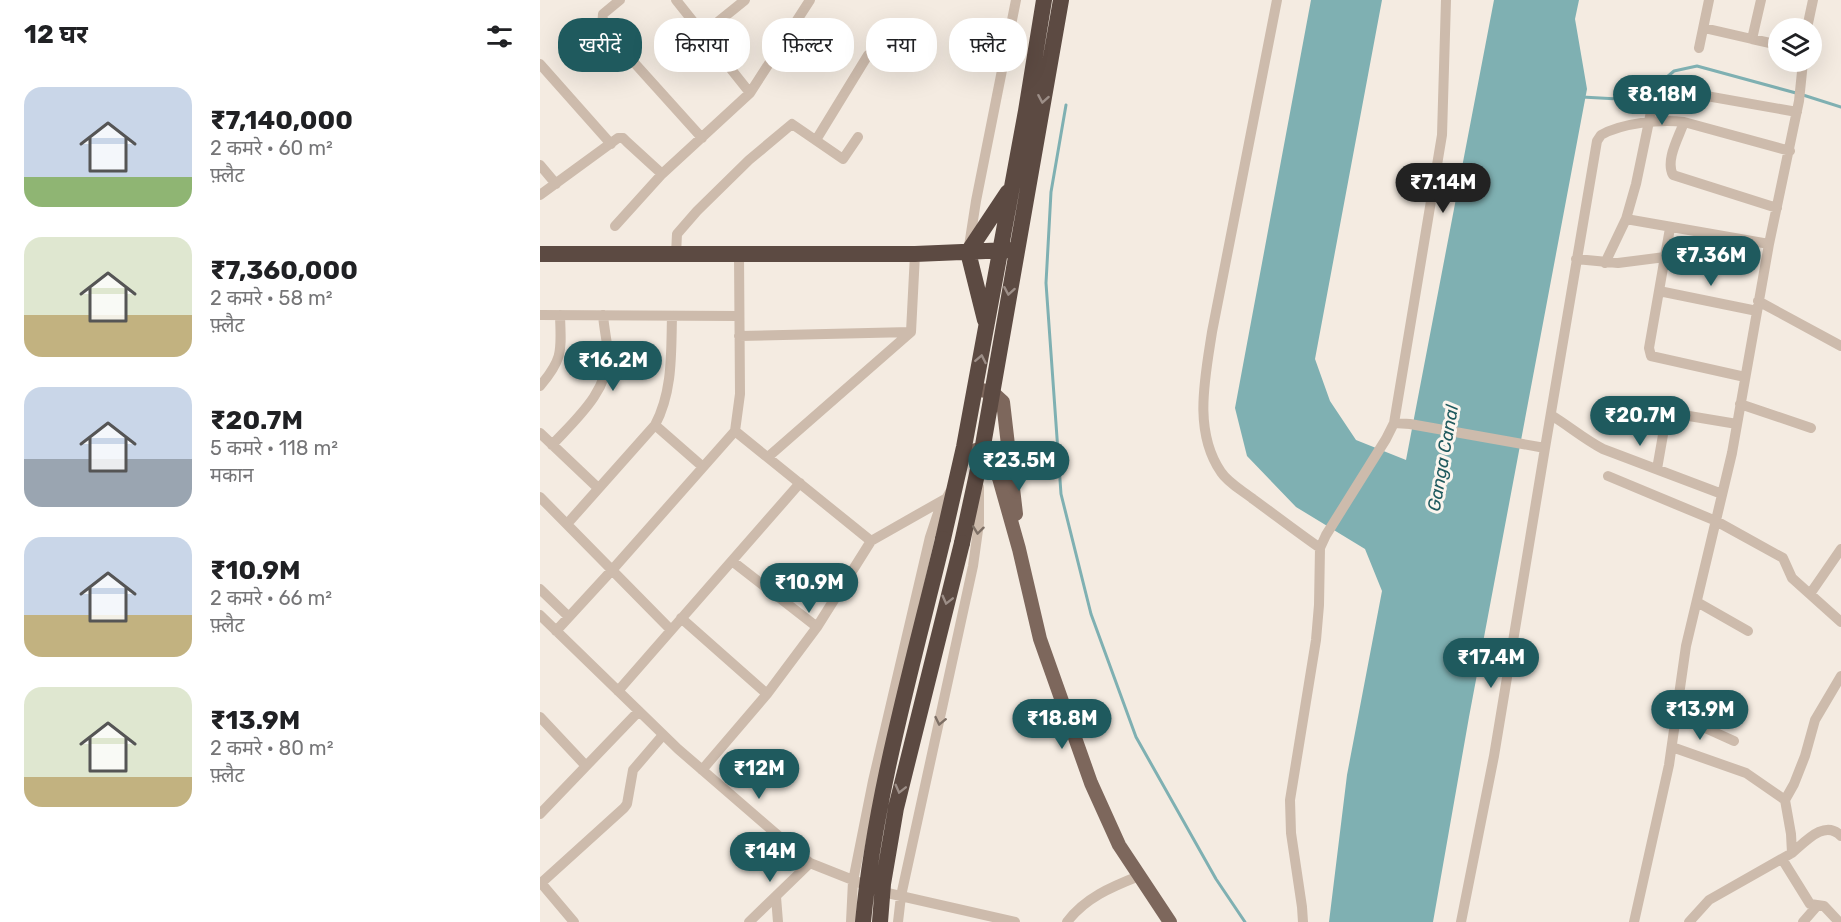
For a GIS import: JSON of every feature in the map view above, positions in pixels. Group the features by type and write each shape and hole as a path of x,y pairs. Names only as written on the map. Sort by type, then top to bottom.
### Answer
{"highway":[{"path":"880,922 883,884 896,808 962,543 982,451 987,327 1008,250 1012,186 1044,0"},
{"path":"863,922 867,874 876,823 964,447 983,391 1008,250 1061,0"},
{"path":"987,327 968,252 1012,186"},
{"path":"540,254 915,254 1008,250"}],"main road":[{"path":"983,391 1003,402 1012,468 1019,549"},
{"path":"964,447 982,451 999,478 1019,549 1040,639 1091,783 1119,845 1170,922"}],"street":[{"path":"676,0 691,18"},
{"path":"723,18 745,0"},
{"path":"615,226 662,174 750,93 810,0"},
{"path":"968,252 1016,0"},
{"path":"1277,0 1212,332 1205,378 1203,415 1211,453 1222,474 1320,548"},
{"path":"1303,922 1291,832 1290,800 1316,640 1320,605 1320,548 1394,423 1442,135 1446,0"},
{"path":"1699,48 1709,0"},
{"path":"1752,39 1761,0"},
{"path":"1809,18 1813,0"},
{"path":"617,1 603,14 602,27 702,138"},
{"path":"1704,28 1768,43"},
{"path":"816,140 866,59"},
{"path":"540,64 611,144"},
{"path":"734,72 750,93"},
{"path":"1634,922 1672,747 1686,646 1737,424 1769,244 1790,151 1803,72"},
{"path":"1605,263 1626,219 1655,98 1667,89 1798,107"},
{"path":"1461,922 1494,756 1597,141 1600,135 1606,132 1666,120 1684,122 1790,151"},
{"path":"1684,122 1671,160 1670,170 1673,175 1777,208"},
{"path":"676,254 677,234 697,211 749,159 792,124 843,159 858,137"},
{"path":"540,195 618,138 622,138 662,174"},
{"path":"540,165 556,184"},
{"path":"1626,219 1769,244"},
{"path":"1670,228 1649,348 1651,356 1745,377"},
{"path":"768,457 911,332 915,254"},
{"path":"556,631 614,569 735,431 740,394 739,255"},
{"path":"1576,259 1605,263 1665,257"},
{"path":"1659,291 1758,306 1841,346"},
{"path":"540,315 739,316"},
{"path":"540,386 555,369 561,349 560,315"},
{"path":"552,445 593,399 605,377 608,355 603,315"},
{"path":"567,524 655,425 663,410 671,372 672,316"},
{"path":"739,336 911,332"},
{"path":"1740,404 1811,428"},
{"path":"1629,406 1737,424"},
{"path":"1657,469 1667,412"},
{"path":"1551,415 1603,449 1722,494"},
{"path":"1394,423 1545,448"},
{"path":"655,425 704,467"},
{"path":"735,431 871,541"},
{"path":"540,433 598,488"},
{"path":"898,922 901,896 973,566 979,523 978,472"},
{"path":"1608,476 1716,520 1782,558 1786,562 1789,574 1841,622"},
{"path":"618,691 800,483"},
{"path":"851,922 853,880 873,781 930,537 945,498 956,484"},
{"path":"540,497 614,569 671,630"},
{"path":"702,770 767,694 817,627 871,541 945,498"},
{"path":"1810,594 1841,549"},
{"path":"732,561 817,627"},
{"path":"540,588 569,617"},
{"path":"1697,602 1748,631"},
{"path":"540,615 663,735 810,863 883,892 1015,922"},
{"path":"681,618 767,694"},
{"path":"1839,922 1824,906 1810,904 1805,898 1787,856 1791,834 1785,800 1794,784 1815,720 1841,676"},
{"path":"542,808 639,711"},
{"path":"540,717 586,766"},
{"path":"1676,718 1734,741"},
{"path":"574,922 541,884 624,808 627,804 633,770 663,735"},
{"path":"1672,747 1746,773 1785,800"},
{"path":"1689,922 1708,900 1787,856 1818,832 1826,829 1835,830 1841,836"},
{"path":"749,922 810,863"},
{"path":"1066,922 1094,897 1111,887 1139,876"},
{"path":"776,897 778,922"},
{"path":"1803,922 1817,906"}],"water":[{"name":"Ganga Canal","path":"1311,0 1382,0 1315,359 1330,401 1356,440 1406,460 1494,0 1579,0 1575,19 1587,89 1469,717 1433,922 1329,922 1347,775 1382,591 1365,549 1296,507 1247,456 1235,408"}],"waterway":[{"path":"1582,97 1618,99 1647,94 1674,71 1697,66 1796,93"},
{"path":"1803,95 1841,107"},
{"path":"1066,105 1051,192 1046,283 1061,494 1091,614 1136,737 1216,879 1245,922"}]}
